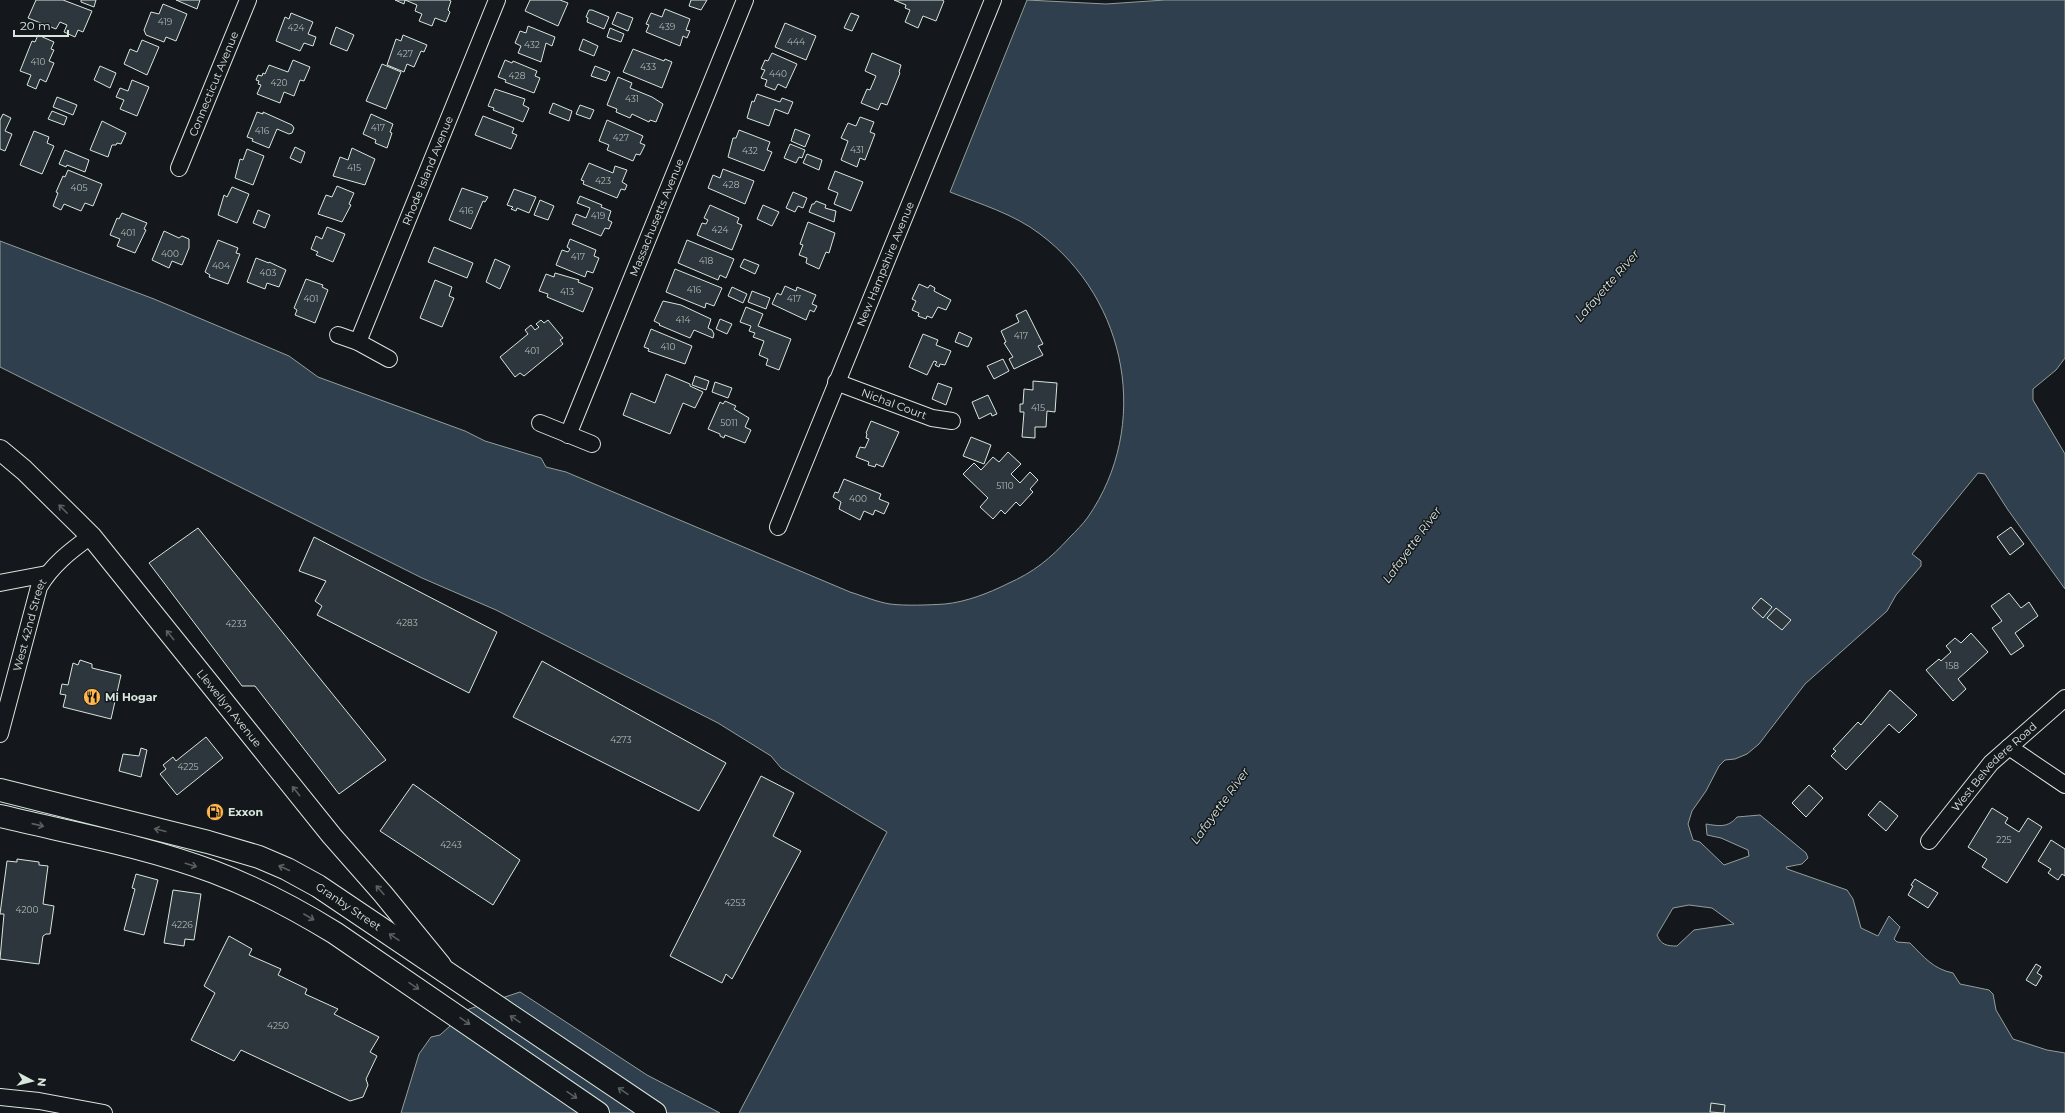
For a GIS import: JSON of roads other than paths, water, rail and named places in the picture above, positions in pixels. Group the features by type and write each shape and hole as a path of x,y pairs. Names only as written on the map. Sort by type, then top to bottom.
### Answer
{"main road":[{"name":"Granby Street","path":"0,790 208,842 259,857 287,869 318,886 655,1113"},
{"path":"0,816 139,849 212,871 247,885 306,915 335,933 598,1113"}],"street":[{"name":"Connecticut Avenue","path":"179,168 248,0"},
{"name":"Rhode Island Avenue","path":"358,342 497,0"},
{"name":"Massachusetts Avenue","path":"568,435 745,0"},
{"name":"New Hampshire Avenue","path":"778,527 993,0"},
{"path":"338,335 358,342 389,359"},
{"name":"Nichal Court","path":"836,382 932,418 952,421"},
{"path":"540,423 592,444"},
{"name":"Llewellyn Avenue","path":"0,450 24,470 91,536 332,836 383,894 449,975"},
{"name":"West 42nd Street","path":"0,734 39,587 47,574 62,557 91,536"},
{"path":"0,583 47,574"},
{"name":"West Belvedere Road","path":"1929,841 1991,763 2065,698"},
{"path":"2009,747 2065,785"},
{"path":"0,1097 39,1101 104,1113"}],"water":[{"name":"Lafayette River","path":"1027,0 1106,4 1165,0 2065,0 2065,358 2056,370 2033,389 2033,400 2065,454 2065,589 2008,510 1985,474 1978,473 1912,554 1921,561 1921,566 1896,595 1887,611 1805,684 1759,744 1747,754 1735,759 1725,760 1719,766 1706,791 1692,811 1688,824 1693,840 1700,842 1724,865 1749,856 1748,850 1721,838 1707,835 1706,824 1727,825 1734,821 1737,817 1760,815 1806,853 1808,858 1802,864 1786,867 1787,869 1847,890 1853,899 1861,928 1878,936 1889,916 1900,927 1894,939 1897,942 1910,943 1924,958 1934,965 1940,969 1953,973 1960,984 1989,990 1993,994 1996,1010 2013,1039 2047,1050 2065,1053 2065,1113 739,1113 887,832 781,768 771,756 718,723 496,610 422,578 0,367 0,241 154,299 289,356 318,377 465,431 485,441 541,458 546,467 566,472 850,592 890,604 918,605 953,603 985,594 1034,570 1063,545 1084,522 1108,481 1119,444 1124,405 1121,366 1110,329 1093,293 1070,261 1030,227 1008,215 950,192","holes":["1689,905 1712,908 1734,924 1694,930 1677,946 1670,946 1660,941 1657,935 1673,908"]},
{"path":"520,992 647,1075 720,1113 401,1113 419,1054 431,1037 440,1035 469,1009"}],"place":[{"name":"Mi Hogar","path":"92,697"},
{"name":"Exxon","path":"215,812"}]}
